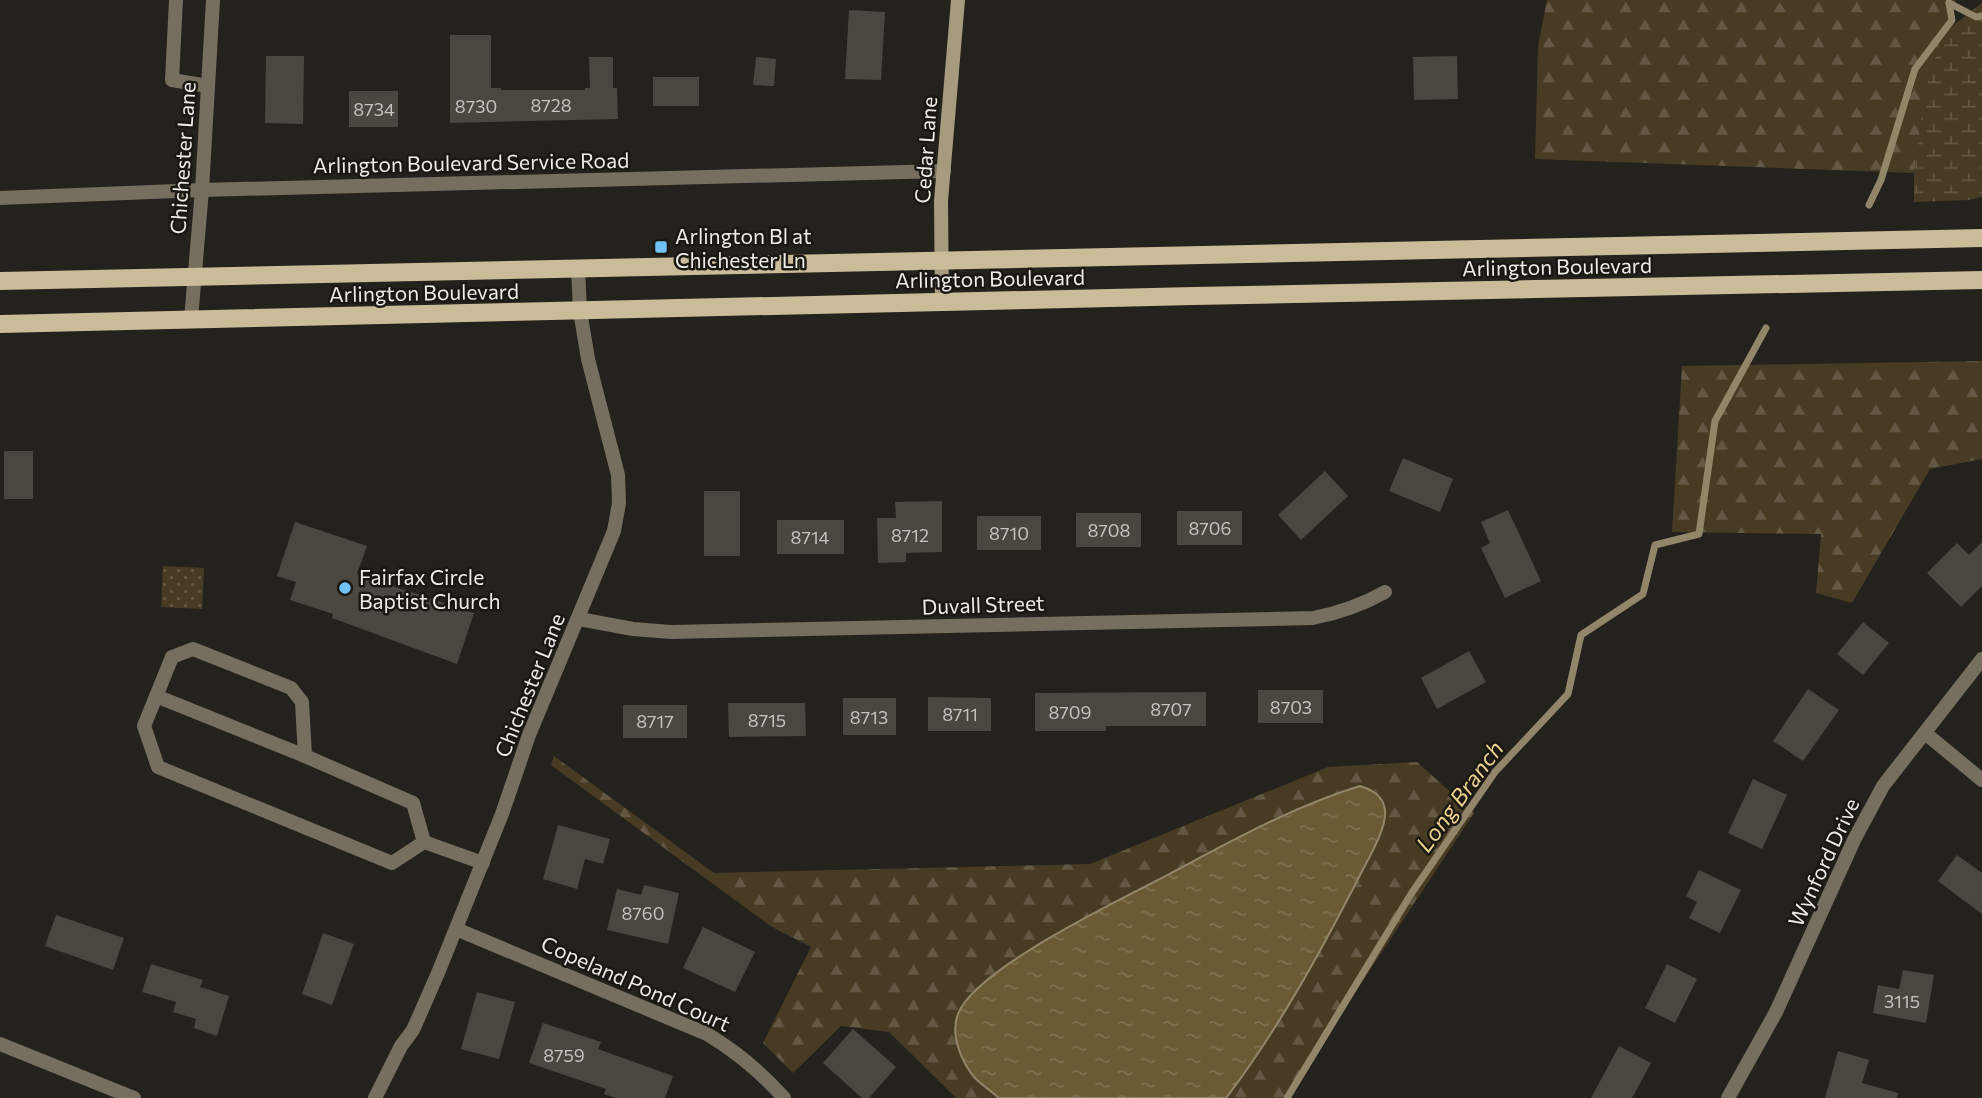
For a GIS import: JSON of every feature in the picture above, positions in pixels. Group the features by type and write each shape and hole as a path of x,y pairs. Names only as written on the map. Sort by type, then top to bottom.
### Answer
{"main road":[{"name":"Cedar Lane","path":"942,303 941,201 958,0"},
{"name":"Arlington Boulevard","path":"0,281 1982,238"},
{"name":"Arlington Boulevard","path":"0,324 1982,280"}],"street":[{"path":"176,0 172,80 208,86"},
{"name":"Chichester Lane","path":"191,319 213,0"},
{"name":"Arlington Boulevard Service Road","path":"0,198 202,190 944,171"},
{"name":"Chichester Lane","path":"375,1098 401,1045 413,1030 456,929 529,736 614,531 619,503 618,475 588,359 580,311 578,268"},
{"name":"Duvall Street","path":"579,619 633,629 671,632 1313,618 1341,612 1385,592"},
{"path":"305,756 302,702 291,688 193,649 172,657 144,726 158,767 392,863 424,842"},
{"name":"Wynford Drive","path":"1728,1098 1776,1012 1854,840 1883,786 1982,659"},
{"path":"156,696 413,803 424,842"},
{"path":"1925,733 1982,780"},
{"path":"424,842 483,863"},
{"name":"Copeland Pond Court","path":"456,929 707,1034 735,1051 761,1072 785,1098"},
{"path":"0,1044 134,1098"}],"green space":[{"path":"1547,0 1956,0 1942,34 1914,173 1535,159 1538,46"},
{"path":"1982,3 1982,197 1914,202 1914,173 1923,101 1942,34"},
{"path":"1982,361 1982,459 1930,469 1852,603 1816,593 1821,534 1672,532 1682,366"},
{"path":"163,566 204,568 202,609 161,607"},
{"path":"554,756 714,873 1090,864 1328,767 1417,762 1474,813 1285,1098 956,1098 889,1032 841,1026 793,1073 763,1043 811,947 772,927 551,765"}],"water":[{"path":"1360,786 1377,794 1385,810 1383,827 1371,855 1313,964 1263,1046 1226,1098 999,1098 970,1071 961,1056 956,1039 958,1014 969,997 1016,959 1077,922 1230,842 1307,805"}],"building":[{"path":"849,10 885,12 881,80 845,79"},
{"path":"450,35 491,35 491,88 501,90 585,90 590,88 589,57 613,57 613,88 617,88 618,119 450,123"},
{"path":"266,56 304,56 303,124 265,123"},
{"path":"1457,56 1458,99 1414,100 1413,57"},
{"path":"756,57 776,59 774,86 753,85"},
{"path":"653,77 699,77 699,106 653,106"},
{"path":"349,91 398,91 398,127 349,127"},
{"path":"4,451 33,451 33,499 4,499"},
{"path":"1403,458 1453,479 1440,512 1389,491"},
{"path":"1325,471 1348,496 1301,540 1278,515"},
{"path":"704,491 740,491 740,556 704,556"},
{"path":"942,501 942,552 906,553 906,562 878,563 877,518 896,518 895,502"},
{"path":"1508,510 1541,581 1505,598 1481,548 1490,543 1481,522"},
{"path":"1177,511 1242,511 1242,545 1177,545"},
{"path":"1076,513 1141,513 1141,547 1076,547"},
{"path":"977,516 1041,516 1041,550 977,550"},
{"path":"777,520 844,520 844,554 777,554"},
{"name":"Fairfax Circle Baptist Church","path":"295,522 367,546 357,574 474,613 457,664 332,618 333,614 290,600 296,582 277,576"},
{"path":"1982,542 1982,586 1961,607 1927,573 1957,543 1969,555"},
{"path":"1863,622 1889,643 1863,675 1837,654"},
{"path":"1469,651 1486,682 1437,709 1421,678"},
{"path":"1808,689 1839,710 1803,761 1773,741"},
{"path":"1258,690 1323,690 1323,723 1258,723"},
{"path":"1206,692 1206,726 1106,726 1106,731 1035,731 1035,693"},
{"path":"928,697 991,698 991,731 928,731"},
{"path":"843,698 896,698 896,735 843,735"},
{"path":"728,703 805,703 806,736 729,737"},
{"path":"623,705 687,705 687,738 623,738"},
{"path":"1753,779 1787,795 1762,849 1728,833"},
{"path":"558,825 610,839 603,864 585,859 577,889 543,879"},
{"path":"1957,855 1982,873 1982,914 1938,881"},
{"path":"1699,870 1741,890 1720,933 1689,918 1697,902 1686,896"},
{"path":"644,885 679,893 668,944 607,930 617,889 641,895"},
{"path":"56,915 124,938 113,970 45,946"},
{"path":"703,927 755,952 735,992 683,968"},
{"path":"323,933 354,944 332,1005 302,994"},
{"path":"151,964 203,980 200,987 229,996 217,1036 194,1028 196,1019 173,1012 176,1002 142,992"},
{"path":"1667,964 1697,979 1675,1023 1645,1008"},
{"path":"1903,970 1934,975 1926,1023 1873,1013 1878,985 1899,989"},
{"path":"477,992 515,1002 499,1059 461,1049"},
{"path":"543,1023 601,1042 598,1049 673,1076 665,1098 616,1098 604,1094 606,1089 529,1063"},
{"path":"853,1029 896,1067 869,1098 862,1098 823,1063"},
{"path":"1619,1046 1651,1063 1632,1098 1591,1098"},
{"path":"1838,1051 1869,1060 1862,1083 1898,1093 1897,1098 1825,1098"}],"waterway":[{"path":"1949,3 1976,17 1982,16"},
{"path":"1869,205 1881,180 1915,69 1952,20 1949,3"},
{"name":"Long Branch","path":"1287,1098 1411,894 1495,772 1568,694 1581,635 1643,594 1655,545 1699,534 1715,421 1766,328"}],"place":[{"name":"Arlington Bl at Chichester Ln","path":"661,247"},
{"name":"Fairfax Circle Baptist Church","path":"345,588"}]}
